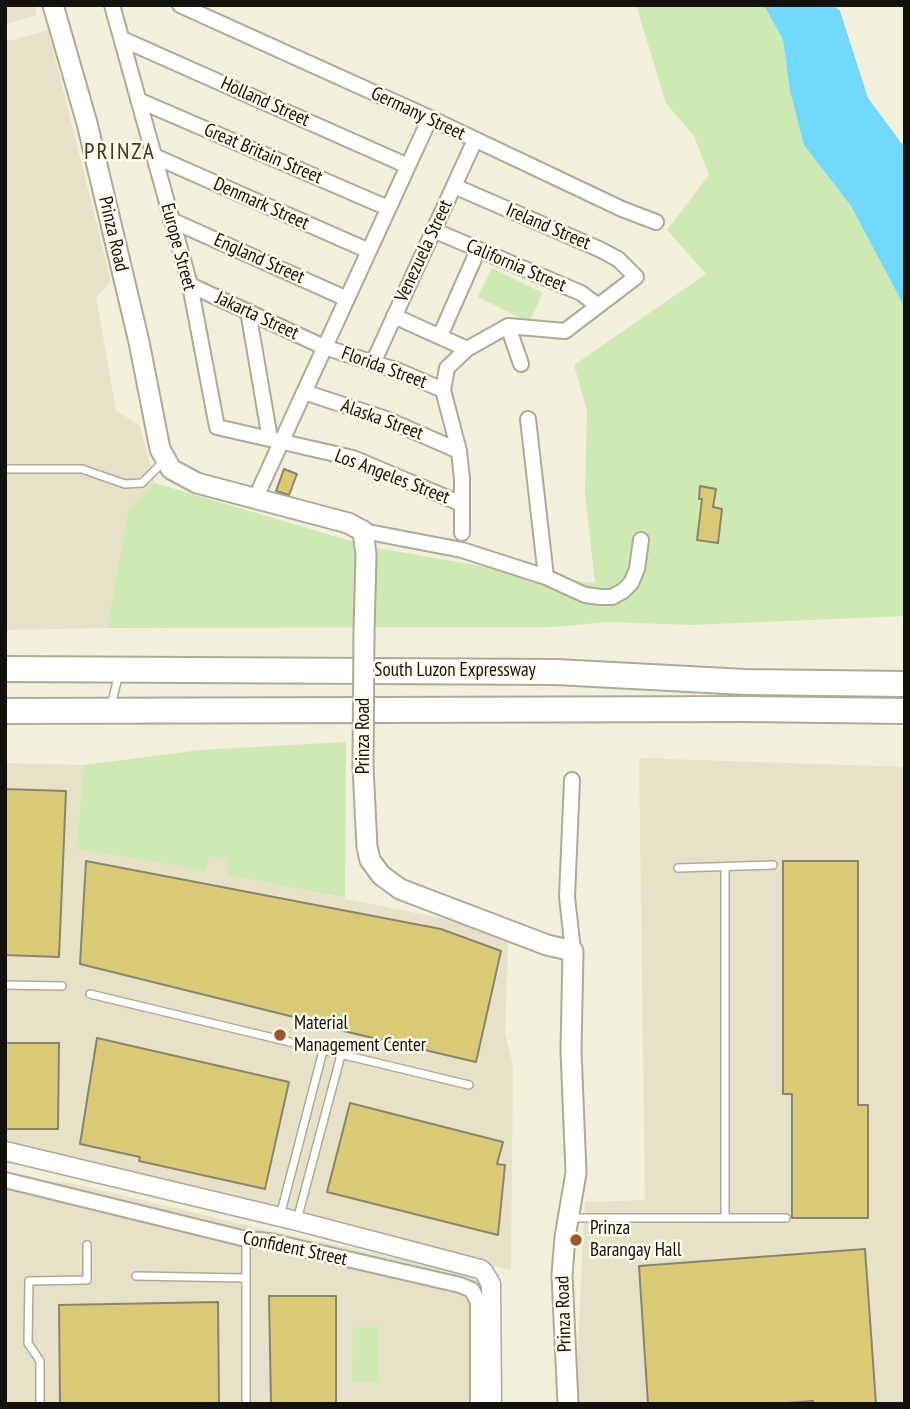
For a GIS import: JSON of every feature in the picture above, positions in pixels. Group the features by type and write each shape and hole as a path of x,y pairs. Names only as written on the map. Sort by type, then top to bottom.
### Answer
{"highway":[{"name":"South Luzon Expressway","path":"5,669 556,672 745,682 905,684"},
{"name":"South Luzon Expressway","path":"5,711 905,711"}],"main road":[{"name":"Prinza Road","path":"53,5 87,123 139,342 160,449 166,460"},
{"path":"166,460 171,469 197,483 348,523 363,531"},
{"name":"Prinza Road","path":"363,531 366,555 363,767 370,860 381,875 400,888 547,945 573,951 571,1051 576,1173 562,1275 568,1404"}],"street":[{"name":"Europe Street","path":"112,5 190,285 217,427 276,440"},
{"name":"Germany Street","path":"180,5 430,118 622,209 656,222"},
{"name":"Holland Street","path":"122,39 408,166"},
{"name":"Great Britain Street","path":"138,100 388,208"},
{"path":"256,497 276,440 304,392 430,118"},
{"name":"Venezuela Street","path":"373,363 475,140"},
{"name":"Denmark Street","path":"154,156 369,251"},
{"name":"Ireland Street","path":"454,186 618,259 636,277 597,305"},
{"name":"England Street","path":"171,219 347,299"},
{"name":"California Street","path":"433,230 581,293 597,305"},
{"path":"440,337 478,250"},
{"name":"Jakarta Street","path":"190,285 324,347"},
{"path":"462,533 459,451 443,390 447,368 467,349 508,326 565,331 597,305"},
{"path":"248,311 276,440"},
{"path":"394,316 467,349"},
{"path":"508,326 521,364"},
{"name":"Florida Street","path":"324,347 399,371 443,390"},
{"name":"Alaska Street","path":"304,392 386,419 459,451"},
{"path":"528,419 546,577"},
{"name":"Los Angeles Street","path":"276,440 353,458 462,504"},
{"path":"363,531 462,550 546,577 585,595 612,597 631,583 637,569 641,540"},
{"path":"572,780 567,897 573,951"},
{"path":"5,1150 289,1219 484,1272 491,1284 492,1404"},
{"name":"Confident Street","path":"5,1180 246,1239 282,1244 460,1284 472,1290 478,1302 478,1404"}],"lane":[{"path":"5,469 82,469 125,484 142,483 166,460"},
{"path":"110,711 115,682 121,669"},
{"path":"678,868 773,865"},
{"path":"725,867 725,1217"},
{"path":"5,985 62,986"},
{"path":"90,994 469,1086"},
{"path":"289,1219 323,1051"},
{"path":"289,1219 341,1055"},
{"path":"568,1217 786,1218"},
{"path":"246,1239 246,1404"},
{"path":"40,1404 40,1361 28,1343 29,1281 87,1280 87,1245"},
{"path":"136,1276 245,1278"}],"shaded area":[{"path":"5,5 34,5 37,15 5,24"},
{"path":"48,30 111,282 96,297 116,410 140,426 155,483 128,511 107,628 5,630 5,42"},
{"path":"639,758 905,767 905,1404 575,1404 585,1202 645,1200"},
{"path":"5,763 84,765 76,847 206,870 209,857 228,858 228,875 455,921 508,943 505,1033 513,1067 511,1270 69,1164 5,1161"},
{"path":"5,1177 71,1183 266,1230 464,1273 483,1281 483,1404 5,1404"}],"green space":[{"path":"636,5 764,5 783,40 790,91 804,145 851,206 905,308 905,616 691,625 607,622 555,627 107,628 128,511 155,483 371,547 556,579 595,583 585,493 587,411 574,365 706,274 667,230 709,175 694,136 666,103"},
{"path":"492,268 543,293 529,322 478,297"},
{"path":"346,742 345,898 227,875 228,858 209,857 206,871 76,848 84,765 200,750"},
{"path":"353,1327 379,1327 379,1382 352,1382"}],"water":[{"path":"764,5 833,5 840,11 868,98 905,148 905,308 851,206 804,145 790,91 783,40"}],"building":[{"path":"284,469 297,474 289,495 276,491"},
{"path":"700,486 716,489 713,507 722,509 718,543 697,540 702,499 699,499"},
{"path":"5,789 66,791 59,957 5,955"},
{"path":"86,861 441,929 501,951 476,1062 309,1023 310,1021 80,964"},
{"path":"783,861 858,861 858,1105 868,1105 868,1218 792,1218 792,1094 783,1094"},
{"path":"97,1038 289,1082 265,1189 139,1161 140,1157 80,1144"},
{"path":"5,1043 59,1043 58,1129 5,1129"},
{"path":"350,1103 503,1142 497,1164 505,1165 498,1235 327,1192"},
{"path":"865,1249 876,1404 813,1404 813,1401 774,1404 648,1404 639,1266"},
{"path":"269,1296 336,1296 336,1404 271,1404"},
{"path":"218,1302 219,1404 60,1404 59,1305"}],"place":[{"name":"Material Management Center","path":"280,1035"},
{"name":"Prinza Barangay Hall","path":"576,1240"}],"district":[{"name":"PRINZA","path":"120,152"}]}
